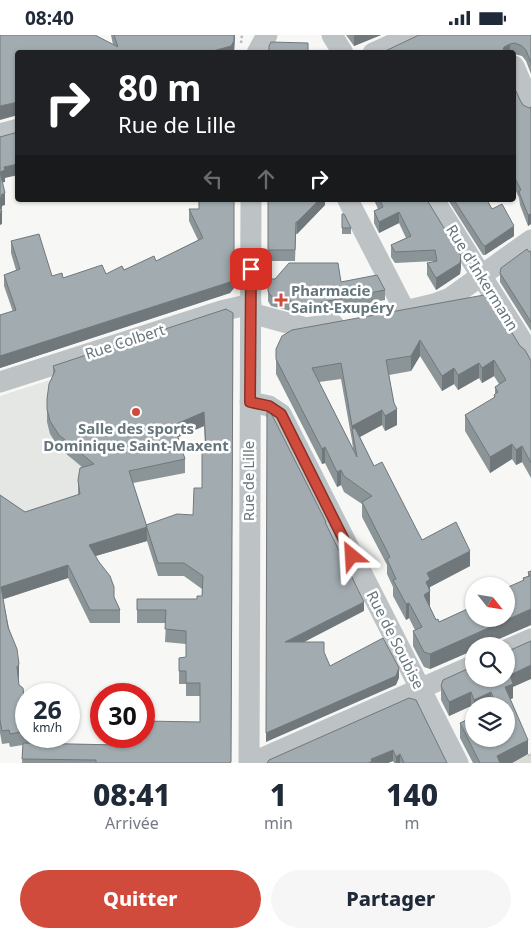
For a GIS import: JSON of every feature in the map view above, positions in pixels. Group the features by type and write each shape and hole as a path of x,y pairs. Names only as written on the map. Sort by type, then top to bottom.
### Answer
{"street":[{"path":"259,50 267,35"},
{"path":"332,35 341,50"},
{"path":"380,50 413,35"},
{"path":"516,71 531,105"},
{"path":"0,134 15,130"},
{"name":"Rue de Lille","path":"250,763 251,202"},
{"path":"349,202 396,312 445,301 531,240"},
{"name":"Rue d'Inkermann","path":"435,202 531,355"},
{"path":"251,308 306,328 349,321"},
{"name":"Rue Colbert","path":"0,382 221,311 251,308"},
{"name":"Rue de Soubise","path":"250,402 269,406 281,414 458,763"},
{"path":"515,646 531,639"},
{"path":"250,763 465,669"}],"shaded area":[{"path":"93,366 142,525 0,578 0,396"}],"green space":[{"path":"531,753 531,763 512,763"}],"building":[{"path":"0,35 95,35 118,47 114,35 234,35 234,41 231,46 217,50 15,50 15,103 0,106"},
{"path":"419,35 531,35 531,63 526,50 515,43 504,47 503,50 387,50"},
{"path":"271,42 308,43 308,50 269,50"},
{"path":"516,91 523,105 531,107 531,214 528,215 520,195 519,191 521,190 516,180"},
{"path":"15,133 15,165 4,167 5,170 0,172 0,137"},
{"path":"0,172 5,193 0,198"},
{"path":"199,202 234,202 234,276 230,282 0,356 0,315 16,310 4,275 20,269 11,241 39,234 52,276 62,273 63,278 102,265 106,274 122,266 124,270 154,256 156,261 203,238 189,209 199,209"},
{"path":"268,202 317,202 296,222 295,250 268,250"},
{"path":"381,202 428,202 461,256 460,263 436,278 427,263 437,261 435,250 395,252 391,245 411,236 399,212 379,222 374,211 383,207"},
{"path":"455,202 488,202 492,209 502,204 514,226 485,246"},
{"path":"342,214 344,214 351,228 342,228"},
{"path":"527,249 529,252 531,251 531,322 500,273 501,268"},
{"path":"289,263 338,263 341,282 377,275 385,290 307,305 271,296 268,291 268,279 275,279"},
{"path":"484,295 490,297 531,361 531,463 522,446 516,450 512,444 490,457 465,415 495,397 494,395 498,392 495,387 506,380 494,360 482,368 479,363 458,375 454,368 442,376 420,340 411,356 386,360 394,403 397,409 385,416 382,410 352,426 341,363 312,368 357,457 352,429 355,428 374,466 382,462 422,540 456,522 470,551 427,573 430,579 426,582 430,591 424,595 436,620 438,619 439,622 465,610 465,627 491,627 430,654 424,652 413,631 422,627 409,603 406,604 393,580 396,579 387,559 390,557 362,502 372,496 344,476 341,470 337,472 325,447 322,449 276,359 276,349 282,336 292,330"},
{"path":"226,309 233,313 231,762 96,763 96,760 22,759 23,748 80,748 80,744 90,744 90,748 155,748 155,721 200,722 200,683 186,683 186,671 179,671 179,658 186,657 186,631 165,629 166,610 137,610 137,599 197,599 197,596 202,596 203,576 184,563 158,563 147,527 89,545 110,576 114,587 114,597 120,610 90,610 68,565 1,587 8,627 17,649 19,664 17,667 19,683 15,683 15,733 10,734 9,730 2,731 0,720 0,495 25,512 80,494 78,480 80,468 94,464 59,435 50,421 47,399 49,384 55,371 53,366","holes":["204,412 206,447 202,448 202,488 194,488 193,515 177,514 146,525 129,471 185,459 174,425"]},
{"path":"267,410 271,413 364,602 285,642 324,642 324,652 330,666 383,638 399,668 396,676 266,733"},
{"path":"531,571 531,609 515,616 515,584 524,580 523,578 530,576 528,572"},
{"path":"531,641 531,665 515,673 515,648"},
{"path":"465,670 465,687 505,687 509,697 493,697 491,692 480,697 473,697 471,692 449,702 441,686 443,680"},
{"path":"409,698 416,700 447,763 404,763 400,754 396,757 393,750 371,759 372,761 369,763 267,763 269,760"},
{"path":"515,710 528,740 515,747"},
{"path":"465,721 465,733 460,723"},
{"path":"472,747 514,747 497,756 500,763 480,763"}],"place":[{"name":"Pharmacie Saint-Exupéry","path":"281,300"},
{"name":"Salle des sports Dominique Saint-Maxent","path":"136,412"}],"route":[{"path":"251,269 250,402 269,406 281,414 352,556"}]}
